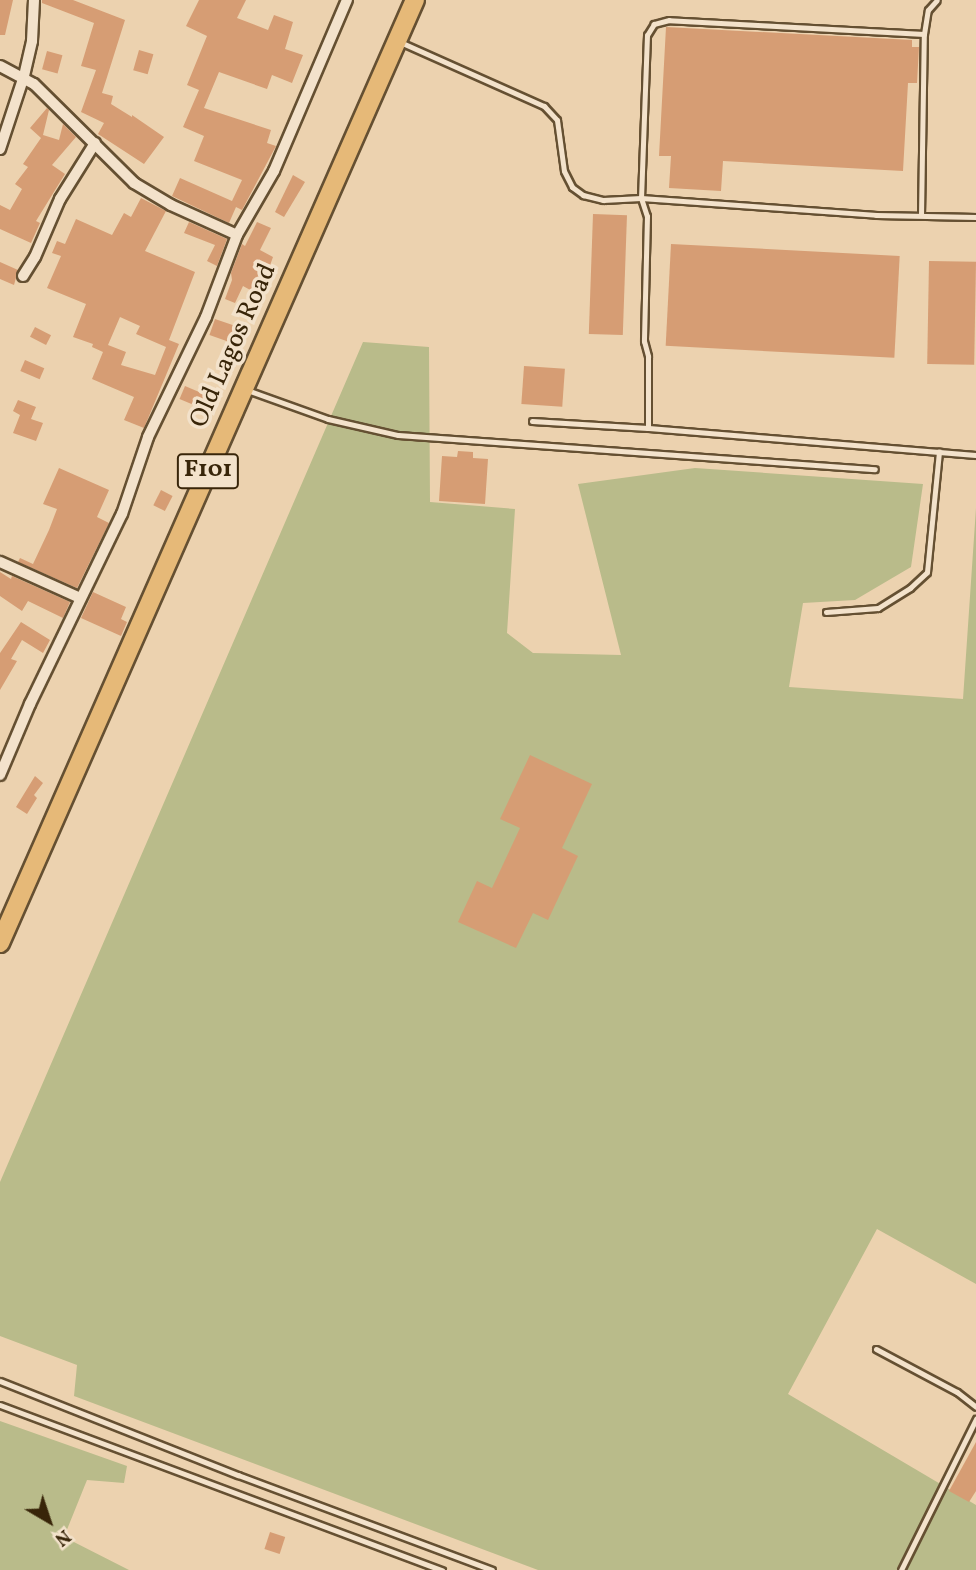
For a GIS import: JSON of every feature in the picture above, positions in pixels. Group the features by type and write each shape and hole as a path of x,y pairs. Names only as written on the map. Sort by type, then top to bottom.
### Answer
{"main road":[{"name":"Old Lagos Road","path":"0,943 415,0"}],"street":[{"path":"0,149 24,76 32,41 34,0"},
{"path":"0,775 80,598 122,514 148,437 206,317 237,235 274,171 346,0"},
{"path":"0,66 24,76 134,183 171,205 237,235"},
{"path":"23,276 36,257 60,199 95,143"},
{"path":"0,562 80,598"}],"lane":[{"path":"921,215 924,34 928,9 937,0"},
{"path":"648,428 648,356 644,341 647,216 641,198 647,35 654,24 669,20 924,34"},
{"path":"397,41 544,106 557,120 564,171 572,187 583,195 603,200 641,198 800,210 976,217"},
{"path":"244,388 328,419 398,435 875,469"},
{"path":"532,421 976,455"},
{"path":"826,612 878,608 910,588 927,572 939,452"},
{"path":"876,1349 957,1392 976,1407"},
{"path":"0,1381 237,1475 492,1570"},
{"path":"0,1405 442,1570"},
{"path":"901,1570 976,1419"}],"green space":[{"path":"363,342 429,347 430,502 515,509 507,633 533,653 621,655 578,484 695,468 923,484 911,567 855,600 803,603 789,687 963,699 976,508 976,1284 877,1229 788,1394 976,1505 976,1570 538,1570 74,1396 77,1365 0,1336 0,1182"},
{"path":"0,1421 127,1466 124,1483 87,1480 64,1537 129,1570 0,1570"}],"building":[{"path":"0,0 13,0 5,35 0,35"},
{"path":"42,0 73,0 125,20 102,93 113,96 111,104 164,137 144,164 98,134 104,123 81,112 96,70 81,66 94,23 42,3"},
{"path":"199,0 246,0 237,18 268,30 274,15 293,22 285,49 303,55 292,83 272,75 267,89 219,72 204,108 271,130 267,143 276,146 242,210 236,207 229,223 172,196 180,178 232,201 242,180 194,161 204,136 183,127 199,90 187,85 207,36 186,26"},
{"path":"666,27 912,40 912,47 919,47 917,83 908,83 903,171 723,161 721,191 669,188 671,156 659,156"},
{"path":"139,50 153,54 148,74 133,70"},
{"path":"47,51 62,55 58,73 42,69"},
{"path":"47,108 49,110 43,135 59,140 63,124 76,137 52,165 65,174 36,221 40,223 31,243 0,229 0,205 10,210 22,189 15,184 28,167 23,164 41,138 30,128"},
{"path":"293,175 305,182 284,217 275,212"},
{"path":"141,198 166,211 145,251 195,272 169,340 179,344 144,428 124,420 134,397 92,379 103,352 92,347 93,344 73,337 86,304 47,288 61,256 52,253 57,241 65,244 76,219 112,235 124,213 131,217","holes":["120,317 140,326 136,334 166,347 155,375 121,365 126,352 108,345"]},
{"path":"593,214 627,215 623,335 589,334"},
{"path":"189,222 227,239 217,266 207,261 215,245 184,233"},
{"path":"257,222 271,228 260,250 273,257 262,288 255,285 252,291 243,286 235,303 225,299 232,280 231,273 242,244 245,246"},
{"path":"671,244 900,256 894,358 666,346"},
{"path":"929,261 976,262 974,365 927,364"},
{"path":"0,262 18,270 14,285 0,279"},
{"path":"215,319 235,326 229,342 209,335"},
{"path":"35,327 51,335 46,345 30,337"},
{"path":"25,360 44,368 40,379 20,371"},
{"path":"524,366 565,369 562,407 521,404"},
{"path":"185,386 213,398 207,411 180,399"},
{"path":"18,400 36,407 31,419 43,423 36,441 13,433 20,415 13,411"},
{"path":"458,451 473,452 473,458 488,459 485,504 439,501 442,456 457,457"},
{"path":"59,468 109,490 97,517 109,523 77,588 18,562 20,558 33,564 49,530 57,509 43,504"},
{"path":"161,490 173,496 165,511 153,505"},
{"path":"0,572 11,579 12,576 70,602 63,618 28,601 22,611 0,596"},
{"path":"93,592 126,607 121,619 127,622 121,636 81,618"},
{"path":"21,622 50,640 43,653 22,640 11,659 17,661 0,690 0,653"},
{"path":"530,755 592,784 562,848 578,856 548,920 533,913 516,948 458,922 477,881 492,888 520,828 500,819"},
{"path":"35,776 43,783 34,795 37,798 27,814 16,807"},
{"path":"976,1442 976,1491 969,1502 949,1491"},
{"path":"270,1532 285,1537 280,1554 264,1549"}]}
